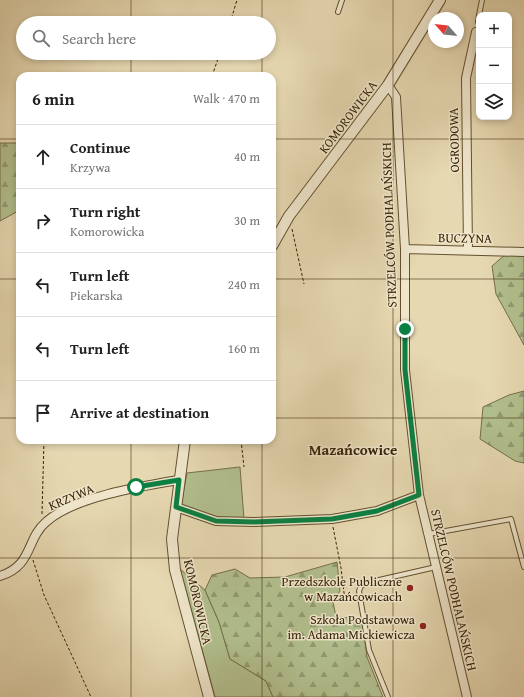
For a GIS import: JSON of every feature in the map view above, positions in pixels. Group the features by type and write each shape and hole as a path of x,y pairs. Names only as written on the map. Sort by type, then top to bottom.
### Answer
{"street":[{"name":"KOMOROWICKA","path":"276,239 289,216 388,85 440,0"},
{"name":"OGRODOWA","path":"468,250 466,78 476,32"},
{"name":"STRZELCÓW PODHALAŃSKICH","path":"388,85 396,97 404,248 405,370 419,495 467,697"},
{"name":"BUCZYNA","path":"404,248 524,252"},
{"name":"KOMOROWICKA","path":"184,444 172,539 175,570 210,697"},
{"name":"KRZYWA","path":"0,576 20,565 30,551 35,537 45,522 57,514 94,499 136,487 179,480"},
{"path":"176,507 216,521 261,522 332,519 377,511 419,495"}],"lane":[{"path":"338,12 342,0"},
{"path":"480,12 482,0"},
{"path":"428,534 511,519 524,567"},
{"path":"388,697 369,650 359,591 361,586 366,584 436,567"}],"path":[{"path":"232,16 237,0"},
{"path":"213,72 218,60"},
{"path":"289,216 304,284"},
{"path":"44,444 41,513 45,522"},
{"path":"241,444 244,467"},
{"path":"332,519 341,568 345,601"},
{"path":"30,551 44,595 91,697"}],"green space":[{"path":"0,143 16,143 16,212 0,221"},
{"path":"506,254 524,256 524,345 496,294 492,266"},
{"path":"524,391 524,463 515,461 480,439 483,407 509,395"},
{"path":"240,467 244,519 217,517 181,505 187,473"},
{"path":"337,562 340,591 333,602 336,617 354,618 363,624 367,657 383,697 273,697 266,681 230,659 219,622 205,590 212,575 235,569 250,578 285,577"},
{"path":"180,569 205,590 219,622 230,659 266,681 273,697 215,697"}],"place":[{"name":"Przedszkole Publiczne w Mazańcowicach","path":"410,588"},
{"name":"Szkoła Podstawowa im. Adama Mickiewicza","path":"423,626"}],"district":[{"name":"Mazańcowice","path":"353,449"}],"route":[{"path":"136,487 179,480 176,507 216,521 277,522 332,519 377,511 419,495 405,370 405,329"}]}
